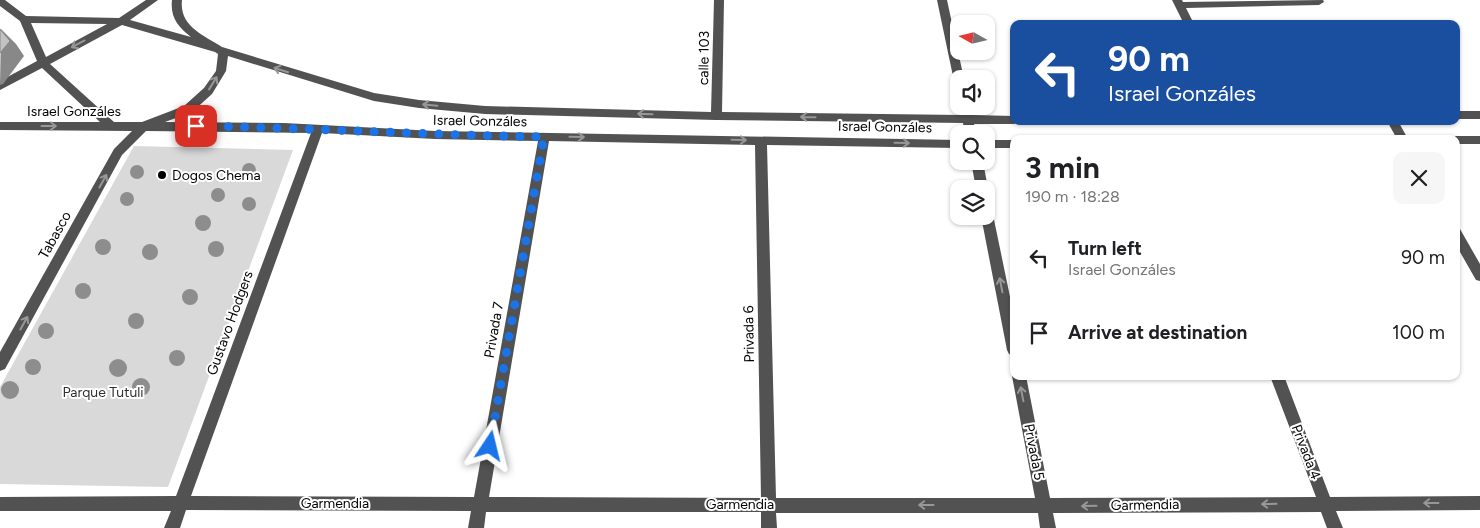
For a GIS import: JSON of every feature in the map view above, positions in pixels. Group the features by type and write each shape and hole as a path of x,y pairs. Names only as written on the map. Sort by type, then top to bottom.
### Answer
{"street":[{"path":"0,86 121,21 153,0"},
{"path":"178,0 176,13 178,19 185,27 223,52"},
{"name":"calle 103","path":"716,116 719,0"},
{"path":"942,0 957,70"},
{"path":"0,1 24,19 43,63 111,126"},
{"path":"1187,20 1178,3 1319,2"},
{"path":"24,19 121,21 164,32 223,52"},
{"path":"144,126 188,109 208,91 221,71 223,52"},
{"name":"Israel Gonzáles","path":"223,52 383,99 476,109 716,116 1010,120"},
{"path":"966,115 968,125"},
{"path":"1460,115 1480,115"},
{"name":"Israel Gonzáles","path":"0,126 318,129 435,135 950,144"},
{"name":"Tabasco","path":"0,365 118,152 144,126"},
{"name":"Gustavo Hodgers","path":"172,528 318,129"},
{"name":"Privada 7","path":"476,528 544,137"},
{"name":"Privada 6","path":"762,140 769,528"},
{"path":"1460,140 1480,140"},
{"path":"995,144 1010,144"},
{"path":"989,225 1010,330"},
{"path":"1460,241 1480,276"},
{"name":"Privada 5","path":"1020,380 1048,528"},
{"name":"Privada 4","path":"1278,380 1335,528"},
{"name":"Garmendia","path":"0,504 1044,506 1480,503"}],"green space":[{"name":"Parque Tutuli","path":"134,146 293,150 168,487 0,484 0,387"}],"building":[{"path":"0,29 10,41 0,53"}],"place":[{"name":"Dogos Chema","path":"162,175"}],"route":[{"path":"196,126 284,127 435,135 544,137 490,446"}]}
